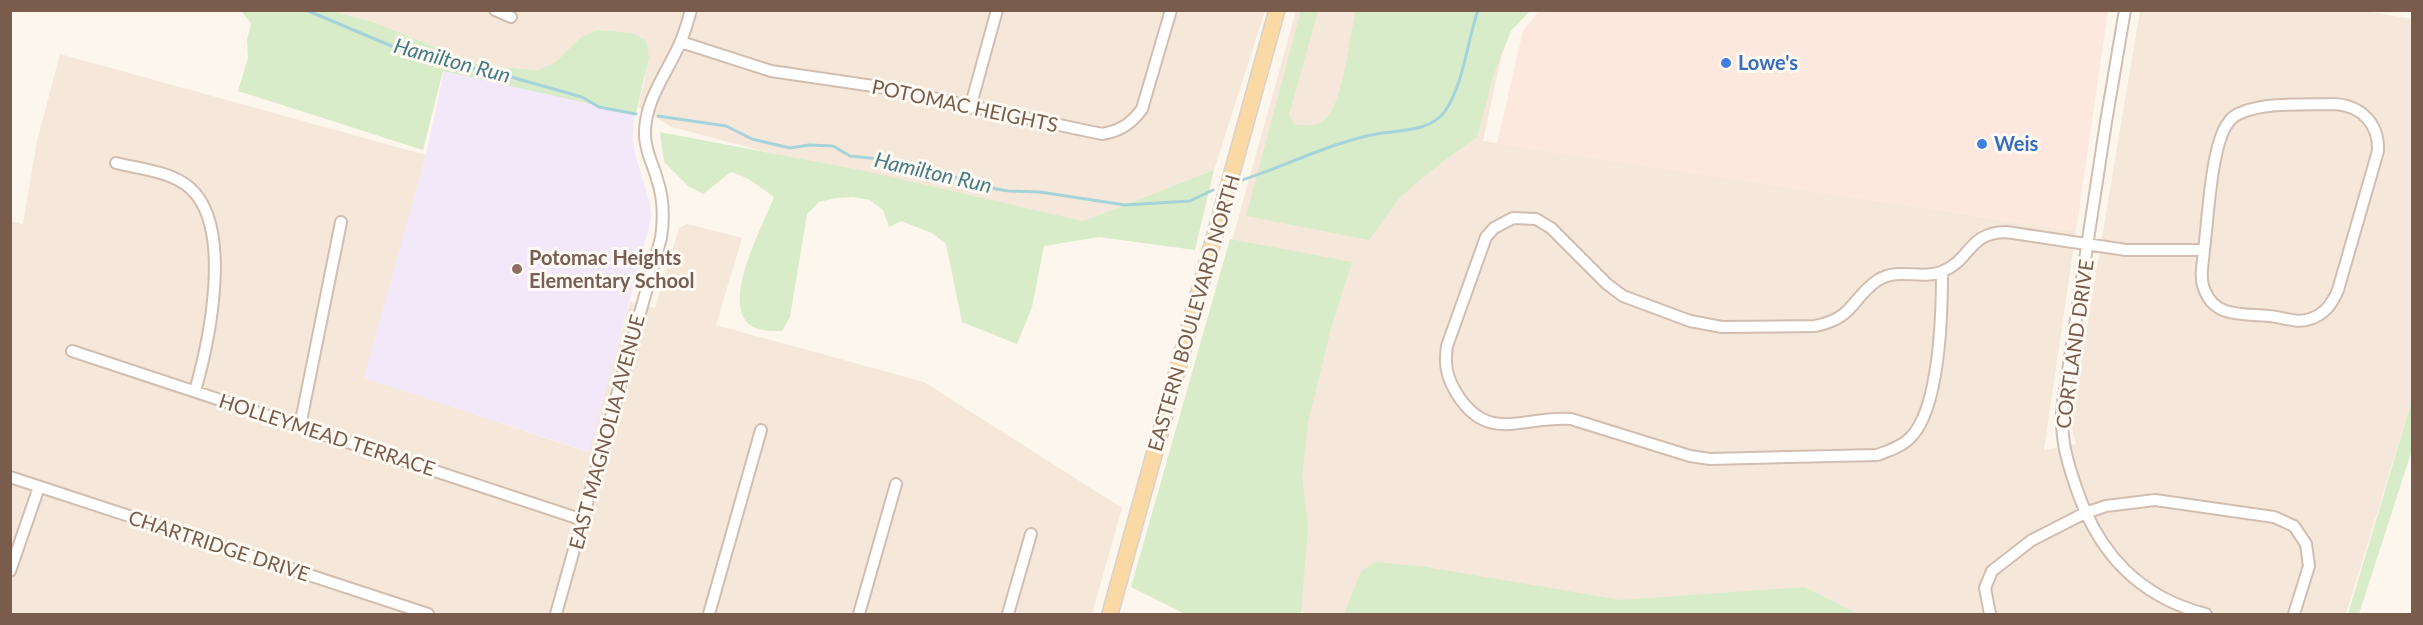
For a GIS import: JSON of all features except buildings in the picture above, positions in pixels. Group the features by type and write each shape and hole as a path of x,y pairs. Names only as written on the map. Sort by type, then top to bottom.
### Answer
{"main road":[{"name":"EASTERN BOULEVARD NORTH","path":"1110,615 1277,10"}],"street":[{"path":"495,10 511,17"},
{"name":"EAST MAGNOLIA AVENUE","path":"556,615 661,238 664,219 663,201 648,156 645,120 661,80 681,42 691,10"},
{"path":"970,108 997,10"},
{"name":"POTOMAC HEIGHTS","path":"681,42 771,71 880,87 970,108 1102,134 1125,127 1135,120 1144,103 1170,10"},
{"name":"CORTLAND DRIVE","path":"2126,10 2062,410 2061,429 2066,459 2085,513 2107,551 2136,580 2172,603 2206,615"},
{"path":"2335,104 2347,105 2369,119 2377,132 2378,151 2338,290 2328,308 2309,320 2301,321 2229,313 2211,301 2205,292 2202,282 2204,250 2216,154 2223,131 2235,116 2264,107 2335,104"},
{"path":"116,163 168,175 180,181 190,188 205,210 213,248 214,300 205,356 195,391"},
{"path":"1942,272 1942,316 1926,414 1910,438 1899,446 1877,455 1710,459 1690,456 1571,419 1556,418 1513,424 1490,423 1481,420 1461,401 1450,384 1445,362 1447,346 1480,248 1494,228 1513,218 1543,222 1607,284 1623,296 1705,325 1722,327 1815,326 1829,323 1853,307 1871,285 1888,275 1895,273 1931,275 1942,272 1959,262 1978,239 1988,234 2006,232 2126,250 2204,250"},
{"path":"300,426 341,222"},
{"name":"HOLLEYMEAD TERRACE","path":"72,351 583,520"},
{"path":"709,615 761,430"},
{"name":"CHARTRIDGE DRIVE","path":"10,477 428,615"},
{"path":"859,615 896,484"},
{"path":"10,571 39,487"},
{"path":"1990,615 1985,588 1992,571 2003,560 2041,535 2085,513 2106,506 2155,500 2284,520 2301,534 2308,554 2308,566 2294,615"},
{"path":"1008,615 1031,534"}],"shaded area":[{"path":"1540,10 2108,11 2076,231 1497,144 1523,31"},
{"path":"2360,10 2412,19 2412,400 2346,614 1858,614 1805,587 1785,614 1310,614 1141,567 1296,11 1511,11 1483,141 2076,231 2044,450 2076,444 2072,428 2073,409 2140,11"},
{"path":"332,11 1265,11 1214,170 1083,221 819,166 672,127 638,107 646,75 581,37 556,63 538,70 479,65 373,22"},
{"path":"60,54 426,155 365,378 588,452 630,302 655,308 679,228 687,224 742,238 716,325 924,382 1122,508 1092,614 11,614 10,221 23,224 37,141"},
{"name":"Potomac Heights Elementary School","path":"446,62 582,97 599,107 636,114 633,122 633,139 636,158 650,203 651,220 589,452 364,378 426,155"}],"green space":[{"path":"1301,10 1318,11 1289,115 1294,124 1306,125 1318,123 1332,111 1345,68 1356,11 1530,11 1511,31 1494,74 1477,137 1400,197 1369,240 1246,216"},
{"path":"241,11 332,11 373,22 479,65 538,70 556,62 581,37 597,30 631,33 646,40 649,57 636,114 443,71 423,150 238,91 248,58 247,40 251,23"},
{"path":"660,132 865,171 1083,221 1214,170 1195,250 1099,237 1044,246 1032,307 1017,344 962,322 946,244 932,233 901,221 889,227 883,210 870,200 853,197 819,202 807,214 790,317 782,331 769,331 750,325 742,314 740,299 747,262 774,197 747,178 731,172 703,194 688,186 664,162"},
{"path":"1230,239 1352,262 1331,328 1308,423 1302,476 1308,528 1301,614 1185,614 1131,587"},
{"path":"2412,400 2412,450 2359,614 2348,614"},
{"path":"1376,562 1426,567 1621,600 1805,587 1858,614 1344,614 1361,571"}],"waterway":[{"name":"Hamilton Run","path":"306,10 408,53 511,77 582,97 599,107 636,114"},
{"name":"Hamilton Run","path":"1242,180 1329,147 1382,133 1424,126 1439,118 1457,88 1478,10"},
{"name":"Hamilton Run","path":"658,116 726,126 752,139 790,148 809,145 833,146 850,156 889,160 904,166 939,172 948,177 970,179 996,189 1009,191 1040,192 1125,205 1190,201 1213,190"}],"place":[{"name":"Lowe's","path":"1726,63"},
{"name":"Weis","path":"1982,144"},
{"name":"Potomac Heights Elementary School","path":"517,269"}]}
